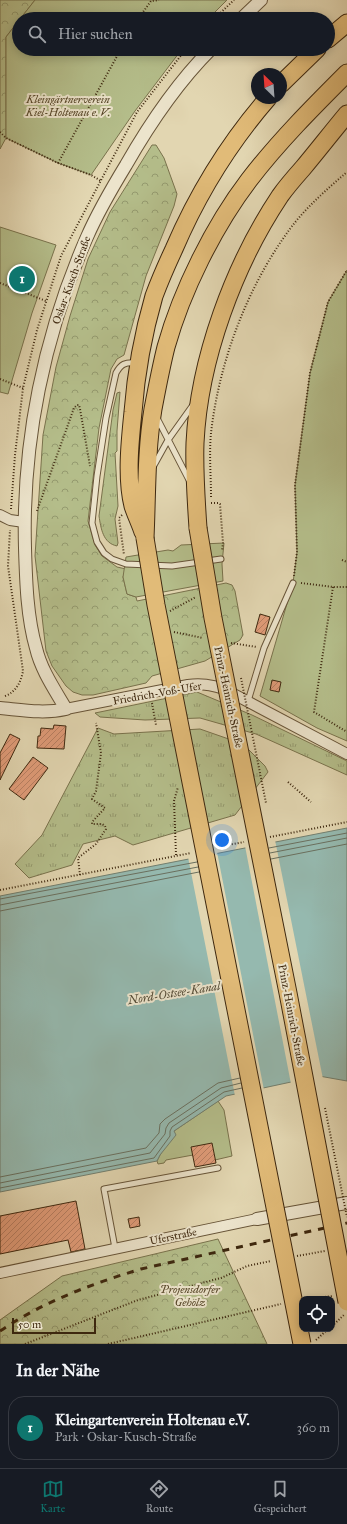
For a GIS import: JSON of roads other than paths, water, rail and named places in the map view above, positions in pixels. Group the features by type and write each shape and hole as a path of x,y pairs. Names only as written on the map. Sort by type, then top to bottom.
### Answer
{"highway":[{"path":"335,33 347,22"},
{"path":"287,78 310,56"},
{"path":"145,538 147,479 153,410 166,347 178,309 217,229 249,181 271,153 347,73"},
{"path":"263,104 230,145 200,194 160,279 145,332 139,364 131,435 130,480 133,505 145,538 156,605 308,1343"},
{"name":"Prinz-Heinrich-Straße","path":"340,1299 285,978 213,618 198,528 195,491 196,442 201,396 218,325 242,263 259,230 281,195 345,118"}],"street":[{"path":"249,12 262,0"},
{"name":"Oskar-Kusch-Straße","path":"69,709 44,670 36,649 31,621 26,571 24,522 28,458 38,391 51,335 71,276 88,235 139,141 170,96 205,56"},
{"path":"0,515 10,520 24,522"},
{"name":"Friedrich-Voß-Ufer","path":"0,708 55,712 199,683 210,684 248,701 347,754"},
{"name":"Uferstraße","path":"0,1273 115,1248 347,1203"}],"lane":[{"path":"139,364 129,362 124,364 120,367 116,374 106,418 97,476 92,523 97,542 104,553 112,559 126,564 164,566 221,559"},
{"path":"147,479 168,440 201,396"},
{"path":"153,410 195,491"},
{"path":"248,701 264,648 294,583"},
{"path":"115,1248 104,1189 218,1168"}],"water":[{"name":"Nord-Ostsee-Kanal","path":"347,828 347,1081 319,1076 226,1096 174,1131 176,1135 157,1161 0,1192 0,896"}],"railway":[{"path":"0,1331 33,1311 68,1295 141,1269 347,1223"}],"place":[{"name":"Kleingartenverein Holtenau e.V.","path":"22,279"}],"park label":[{"name":"Kleingärtnerverein Kiel-Holtenau e. V.","path":"68,105"},
{"name":"Projensdorfer Gehölz","path":"190,1295"}]}
